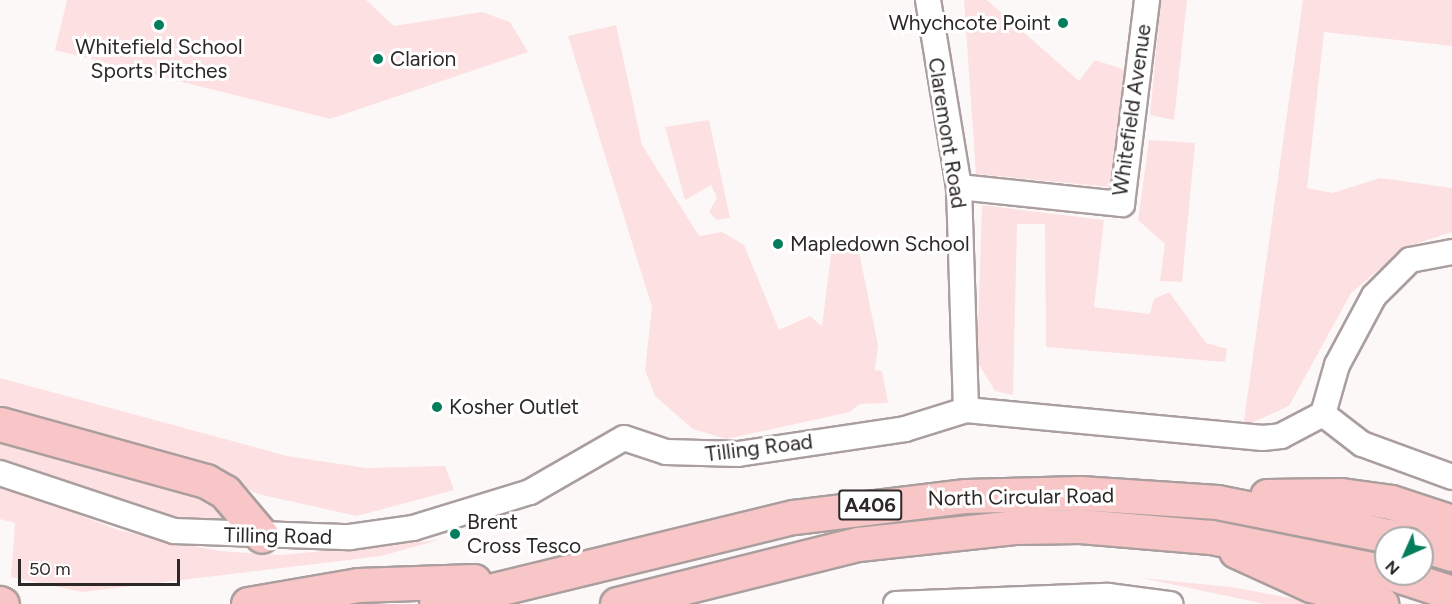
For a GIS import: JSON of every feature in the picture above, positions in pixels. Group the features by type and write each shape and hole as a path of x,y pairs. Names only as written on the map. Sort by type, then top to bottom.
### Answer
{"highway":[{"path":"0,424 206,481 225,492 262,536"},
{"name":"North Circular Road","path":"436,604 530,578 794,518 905,501 1080,493 1217,501 1374,533"},
{"name":"A406","path":"1217,501 1341,495 1391,502 1452,522"},
{"name":"North Circular Road","path":"617,604 800,556 908,537 1080,526 1210,537 1374,570"},
{"name":"A406","path":"1210,537 1261,565 1381,604"},
{"path":"1434,549 1452,554"},
{"name":"A406","path":"248,604 358,585 530,578"},
{"path":"1431,586 1450,592"}],"street":[{"name":"Claremont Road","path":"928,0 959,187 966,410"},
{"name":"Whitefield Avenue","path":"959,187 1122,204 1147,0"},
{"path":"1452,252 1410,260 1374,296 1337,365 1323,414 1362,444 1452,477"},
{"name":"Tilling Road","path":"0,473 174,531 262,536 350,537 413,528 530,492 624,438 666,452 738,454 905,429 966,410 1263,438 1281,436 1323,414"},
{"path":"896,604 1108,596 1170,604"}],"shaded area":[{"name":"Clarion","path":"67,0 366,0 394,26 482,12 510,22 528,52 330,119 55,50"},
{"path":"964,0 987,0 1079,81 1095,60 1125,70 1110,187 976,174"},
{"path":"1161,0 1187,0 1174,120 1150,115"},
{"path":"1303,0 1452,0 1452,46 1324,32 1307,188 1333,193 1380,178 1452,188 1452,232 1406,247 1351,293 1289,406 1243,427"},
{"path":"616,25 642,145 699,236 722,232 744,245 779,330 810,316 822,326 832,247 859,252 878,345 875,370 882,371 888,403 859,404 850,412 726,439 693,429 655,396 645,370 652,307 568,36"},
{"path":"709,120 730,218 717,220 709,212 717,198 711,185 685,200 665,127"},
{"path":"1149,140 1195,143 1182,282 1160,281 1165,244 1138,220"},
{"path":"982,205 1104,220 1094,307 1150,314 1154,299 1169,292 1206,343 1227,349 1225,362 1046,347 1045,224 1017,224 1013,395 995,391 977,361"},
{"path":"0,378 287,456 366,468 445,466 454,490 357,516 258,494 215,474 0,415"},
{"path":"0,434 205,490 244,526 174,519 96,496 0,460"},
{"path":"0,484 118,530 219,551 281,555 439,540 381,556 82,592 11,577 15,523 0,519"},
{"path":"1142,578 1230,587 1324,604 1265,604"}],"place":[{"name":"Whychcote Point","path":"1063,23"},
{"name":"Whitefield School Sports Pitches","path":"159,25"},
{"name":"Clarion","path":"378,59"},
{"name":"Mapledown School","path":"778,244"},
{"name":"Kosher Outlet","path":"437,407"},
{"name":"Brent Cross Tesco","path":"455,534"}]}
